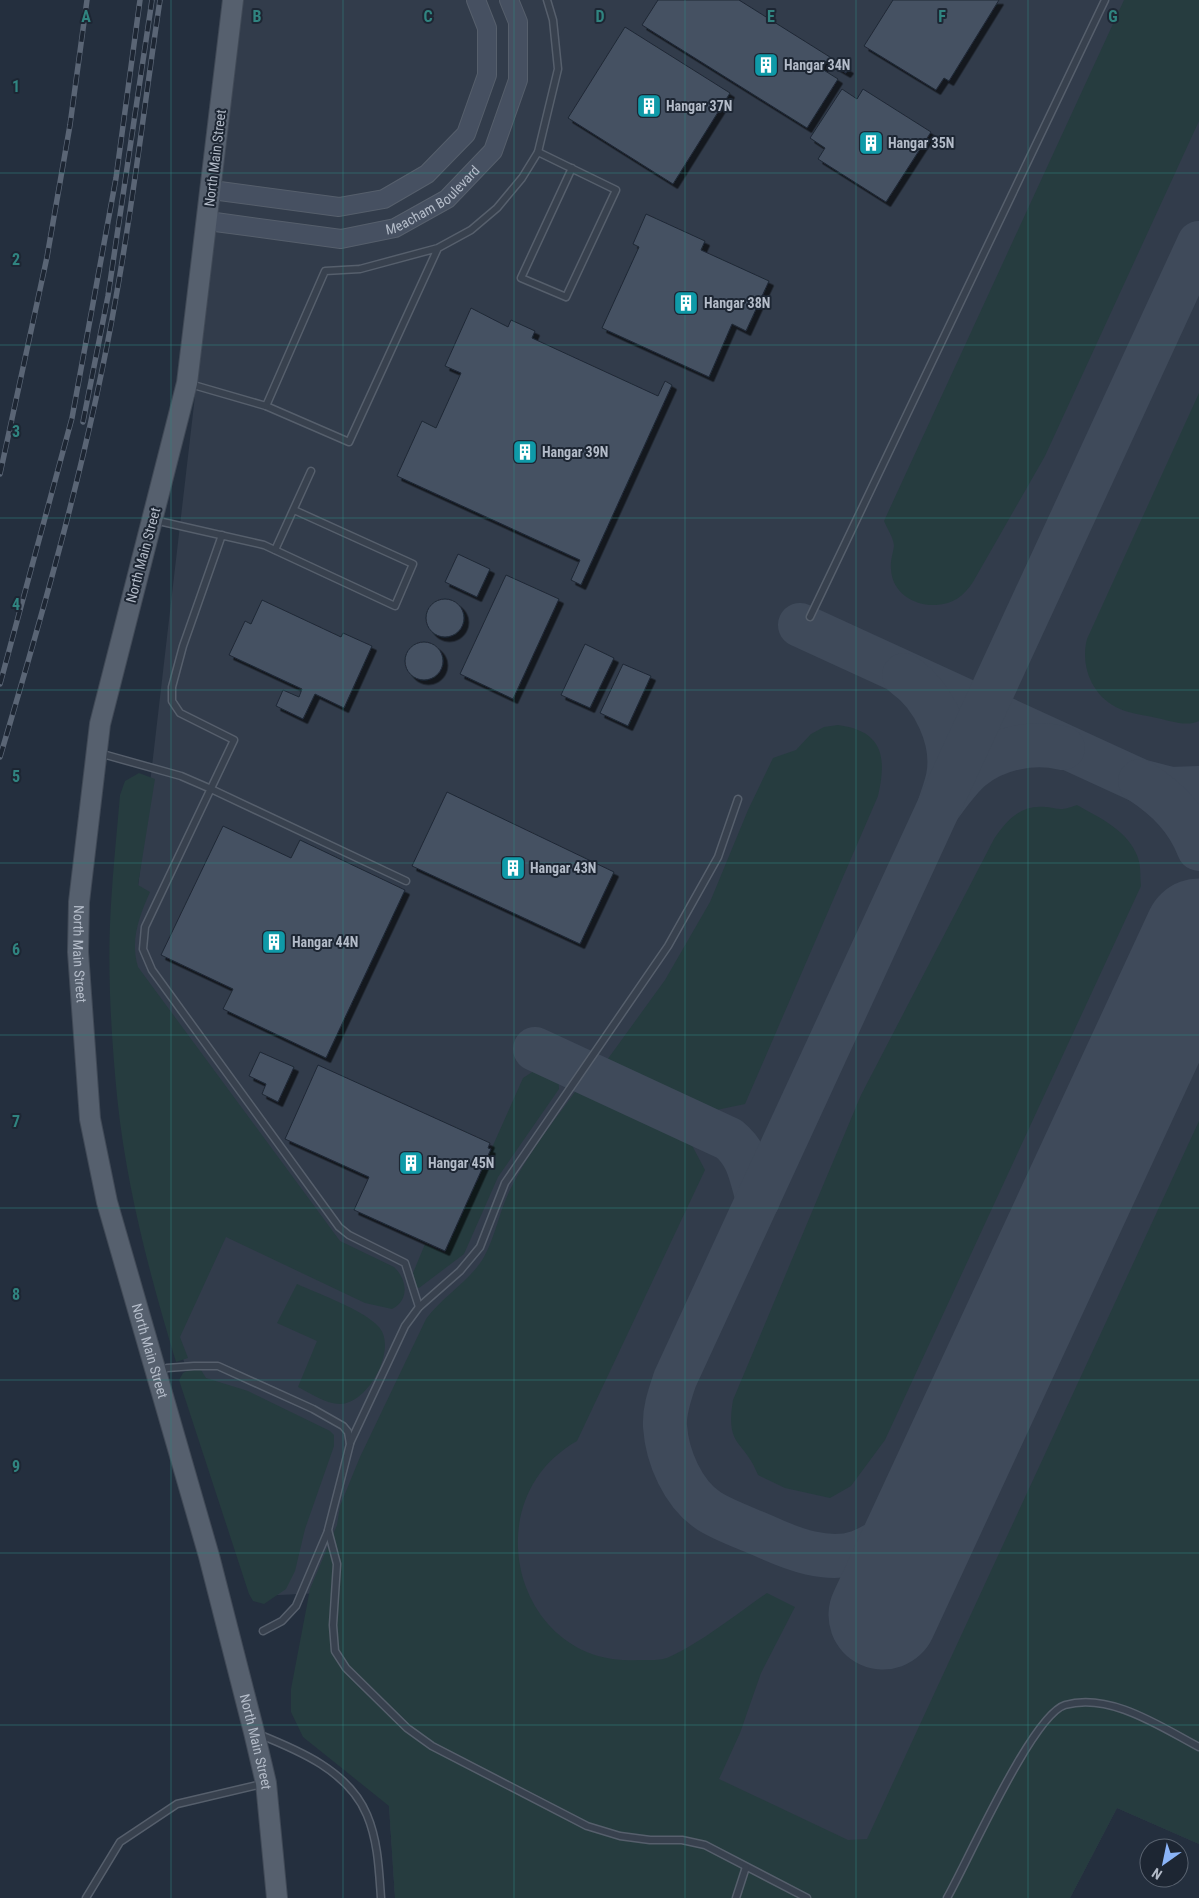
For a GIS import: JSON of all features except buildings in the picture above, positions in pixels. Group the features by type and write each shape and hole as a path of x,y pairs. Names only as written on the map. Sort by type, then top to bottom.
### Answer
{"main road":[{"name":"North Main Street","path":"233,0 212,190 187,384 100,724 79,902 78,943 80,1006 90,1119 107,1202 209,1556 254,1732 266,1783 277,1898"},
{"name":"Meacham Boulevard","path":"212,190 339,208 384,199 427,174 466,134 486,75 487,28 476,0"},
{"name":"Meacham Boulevard","path":"208,221 341,239 395,228 447,199 493,151 518,80 518,22 510,0"}],"lane":[{"path":"266,406 325,271 360,268 438,248 471,230 497,208 522,178 538,152 558,68 553,20 546,0"},
{"path":"810,618 1105,0"},
{"path":"538,152 572,168 616,190 566,298 521,278 572,168"},
{"path":"187,384 266,406 349,442 438,248"},
{"path":"275,550 312,471"},
{"path":"152,520 264,545 395,606 413,564 294,510"},
{"path":"222,536 179,656 171,694 175,708 180,713 234,740 145,927 143,949 147,961 340,1227 348,1234 404,1263 419,1307"},
{"path":"96,753 181,776 406,881"},
{"path":"263,1631 282,1621 296,1606 328,1530 350,1444 405,1326 419,1307 460,1271 480,1247 505,1183 668,946 718,857 738,799"},
{"path":"155,1373 167,1368 218,1366 343,1426 348,1432 350,1444"},
{"path":"328,1530 338,1564 333,1625 335,1651 346,1668 407,1728 432,1746 588,1826 620,1836 650,1840 682,1840 705,1844 807,1898"},
{"path":"948,1898 1028,1745 1053,1712 1064,1705 1092,1703 1113,1707 1149,1721 1199,1747"},
{"path":"254,1732 296,1749 317,1762 344,1783 358,1800 367,1815 377,1851 381,1898"},
{"path":"86,1898 120,1842 176,1804 266,1783"},
{"path":"736,1898 746,1867"}],"shaded area":[{"path":"241,0 1199,0 1199,1844 1117,1808 1070,1898 395,1898 389,1806 321,1593 258,1596 156,1273 124,1094 136,904"}],"green space":[{"path":"1124,0 1199,0 1199,121 1045,456 973,582 962,595 953,601 936,605 920,603 906,596 895,585 891,566 894,543 884,521"},
{"path":"1199,393 1199,721 1184,723 1129,712 1110,704 1095,689 1090,680 1085,660 1085,649 1087,639"},
{"path":"838,725 853,728 864,733 873,740 878,748 882,769 878,796 745,1104 702,1113 602,1067 665,980 710,902 748,810 773,758 796,750 811,734 824,727"},
{"path":"139,773 155,779 138,885 150,892 142,910 135,938 138,967 340,1241 394,1267 402,1277 405,1289 404,1295 398,1305 392,1309 365,1303 226,1237 180,1337 188,1358 176,1362 148,1264 126,1163 117,1096 111,1024 110,928 120,795 125,781"},
{"path":"1077,805 1113,826 1128,840 1139,861 1141,886 885,1440 851,1486 830,1498 785,1488 758,1475 753,1463 737,1442 732,1427 733,1400 861,1095 999,832 1016,815 1029,808 1046,807 1061,809"},
{"path":"537,1069 548,1069 558,1076 559,1089 498,1177 464,1254 419,1288 416,1287 413,1273 425,1244 445,1253 523,1078"},
{"path":"581,1084 686,1134 705,1170 577,1441 544,1468 525,1502 518,1539 522,1576 538,1610 563,1638 597,1656 639,1660 666,1658 706,1636 767,1593 795,1607 761,1673 740,1733 719,1779 848,1840 867,1839 1199,1121 1199,1844 1117,1808 1070,1898 395,1898 389,1806 303,1737 291,1712 291,1689 310,1589 337,1525 340,1506 360,1457 426,1319 471,1274 484,1257 508,1194 527,1159"},
{"path":"297,1284 341,1303 363,1315 379,1327 384,1337 385,1348 377,1374 361,1395 350,1402 335,1404 318,1398 298,1387 317,1341 277,1323"},
{"path":"189,1370 201,1370 206,1378 248,1391 330,1431 334,1435 334,1446 305,1529 295,1571 286,1589 264,1604 253,1601 249,1594 179,1380 183,1373"}],"taxiway":[{"path":"957,1455 915,1511 890,1535 859,1552 847,1555 823,1555 798,1550 775,1541 722,1518 700,1504 684,1485 673,1462 666,1438 665,1414 675,1379 1199,243"},
{"path":"800,625 1140,781 1171,789 1199,788"},
{"path":"904,675 925,695 940,720 945,734 948,748 948,777 939,807 967,772 992,755 1027,746 1039,745 1063,748"},
{"path":"1140,781 1175,810 1189,828 1199,849"},
{"path":"1193,947 1199,935"},
{"path":"535,1049 729,1139 736,1145 745,1159 758,1200"}],"runway":[{"path":"883,1615 1199,933"}],"railway":[{"path":"0,474 47,257 70,125 87,0"},
{"path":"0,684 72,418 116,178 140,0"},
{"path":"83,422 108,296 152,0"},
{"path":"0,757 65,528 93,413 116,297 160,0"}],"place":[{"name":"Hangar 34N","path":"766,65"},
{"name":"Hangar 37N","path":"649,106"},
{"name":"Hangar 35N","path":"871,143"},
{"name":"Hangar 38N","path":"686,303"},
{"name":"Hangar 39N","path":"525,452"},
{"name":"Hangar 43N","path":"513,868"},
{"name":"Hangar 44N","path":"274,942"},
{"name":"Hangar 45N","path":"411,1163"}]}
